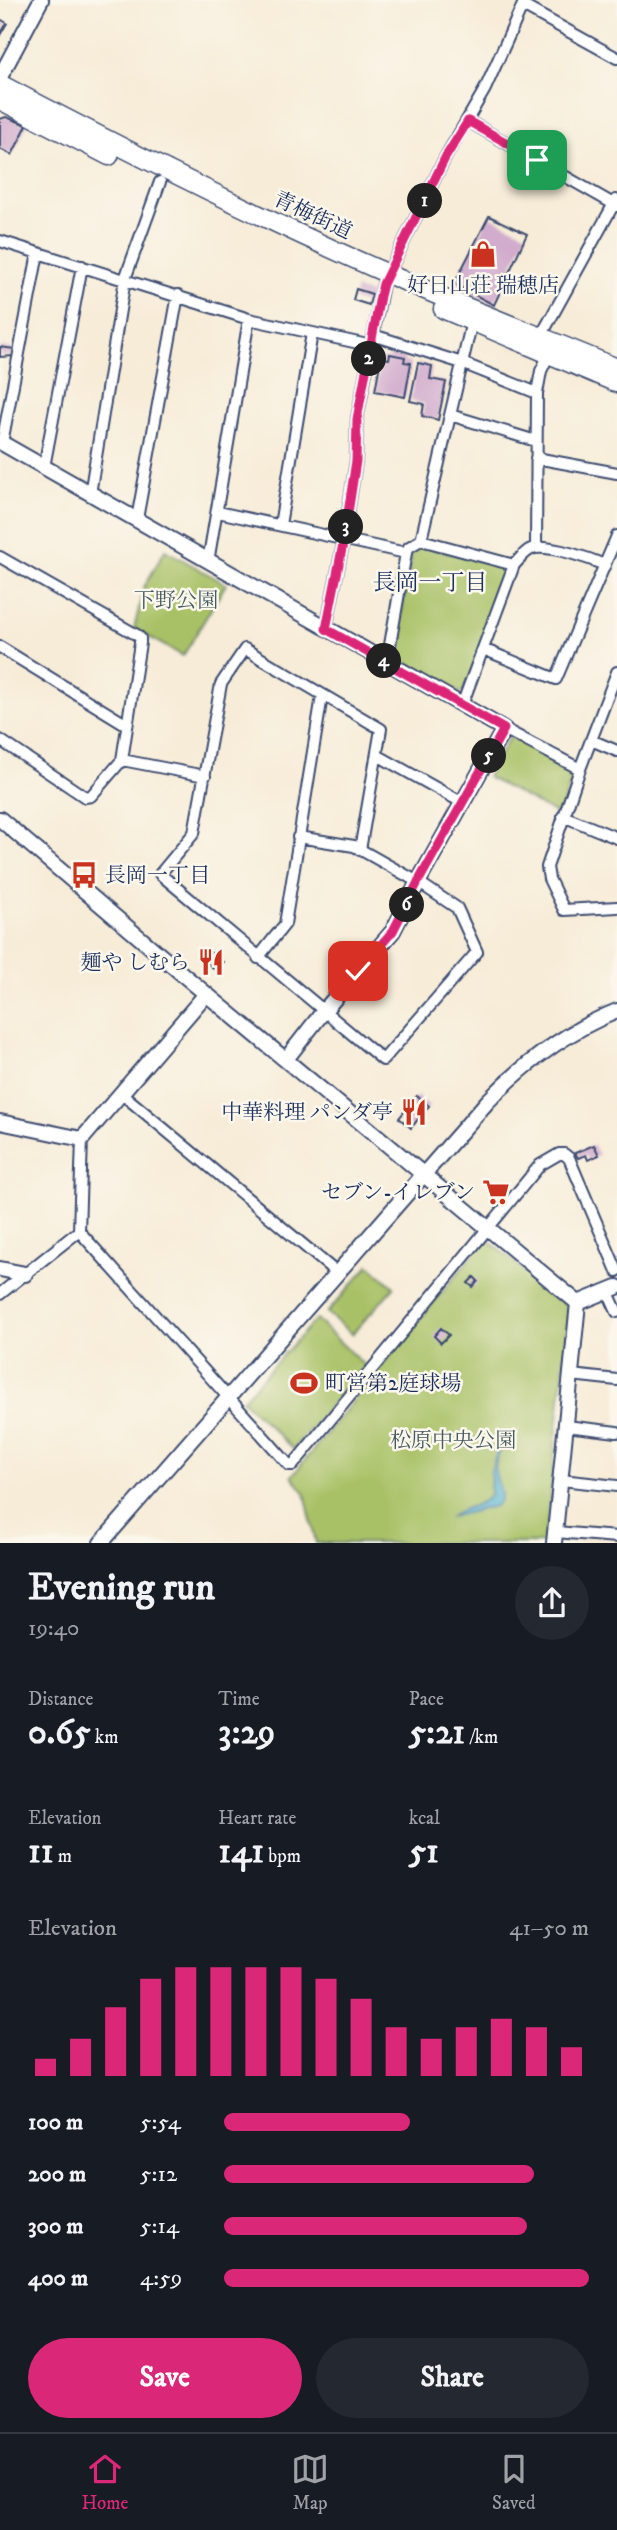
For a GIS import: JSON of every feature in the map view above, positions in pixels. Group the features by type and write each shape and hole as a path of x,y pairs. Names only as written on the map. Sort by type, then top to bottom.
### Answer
{"main road":[{"name":"青梅街道","path":"0,84 161,169 472,321 617,383"},
{"name":"青梅街道","path":"0,100 160,181 386,279 541,336 617,368"}],"street":[{"path":"0,77 41,0"},
{"path":"326,629 356,461 357,419 386,279 445,158 485,89 524,3 617,58"},
{"path":"468,121 616,202 541,336"},
{"path":"89,494 125,279 160,181"},
{"path":"0,241 249,319 312,333 372,340 462,363 537,393"},
{"path":"38,253 1,443 326,629 580,769"},
{"path":"44,467 82,266"},
{"path":"137,519 178,295"},
{"path":"208,562 249,319"},
{"path":"421,540 472,321"},
{"path":"280,525 312,333"},
{"path":"536,548 537,393 541,371 549,354"},
{"path":"450,415 536,441"},
{"path":"536,458 617,473"},
{"path":"218,512 407,553"},
{"path":"483,649 556,679 617,536"},
{"path":"387,662 409,547 421,540 514,565"},
{"path":"462,705 514,565 527,551 536,548 579,555 605,565"},
{"path":"0,557 140,638 122,760 91,796 85,797 0,740"},
{"path":"0,647 127,725"},
{"path":"298,837 354,846 360,850 418,882 457,908 477,952 383,1060 160,874 194,833 221,684 244,649 322,696 379,726 381,733 360,850"},
{"path":"617,672 563,816 547,867 549,879 564,910 617,907"},
{"path":"258,958 285,924 322,696"},
{"path":"287,1058 393,931 504,729"},
{"path":"591,740 617,751"},
{"path":"377,755 463,803"},
{"path":"122,760 205,776"},
{"path":"563,816 617,838"},
{"path":"0,819 578,1303"},
{"path":"206,994 82,1139 79,1231 289,1465 293,1465 540,1165 559,1154 569,1158 617,1271"},
{"path":"101,1543 488,1101 520,1069 570,1034 617,1011"},
{"path":"121,1093 337,1273"},
{"path":"0,1122 82,1139"},
{"path":"0,1294 79,1231"},
{"path":"0,1269 25,1274"},
{"path":"578,1303 612,1289 617,1312"},
{"path":"578,1303 555,1537 617,1538"},
{"path":"571,1375 617,1380"},
{"path":"566,1426 617,1432"},
{"path":"561,1480 617,1486"}],"green space":[{"path":"418,545 506,567 509,571 464,691 459,693 394,655 413,548"},
{"name":"下野公園","path":"165,550 226,584 183,656 134,629 144,587"},
{"path":"510,736 571,769 574,774 559,815 487,777"},
{"name":"松原中央公園","path":"484,1241 489,1241 566,1305 569,1313 545,1543 316,1543 305,1493 292,1476"},
{"name":"町営第2庭球場","path":"369,1265 394,1287 352,1334 327,1313"},
{"name":"町営第2庭球場","path":"316,1319 365,1366 293,1449 242,1400"}],"water":[{"path":"502,1445 495,1468 501,1492 499,1501 495,1506 451,1517 490,1495 491,1470 499,1446"}],"building":[{"path":"0,19 7,23 0,35"},
{"path":"6,117 27,125 12,155 0,149 0,119"},
{"path":"489,216 527,234 494,305 454,284"},
{"path":"356,289 372,294 369,305 353,300"},
{"path":"0,347 15,349 14,356 0,357"},
{"path":"390,354 405,357 404,362 411,363 405,397 375,391 381,358 389,359"},
{"path":"418,363 432,366 430,379 446,382 438,420 422,416 424,404 410,401"},
{"path":"212,953 223,962 216,970 205,962"},
{"path":"417,1096 429,1106 411,1128 399,1118"},
{"path":"594,1145 599,1155 588,1160 586,1155 578,1158 575,1153"},
{"path":"474,1277 478,1281 473,1287 468,1283"},
{"path":"441,1328 449,1335 441,1343 434,1336"}],"place":[{"name":"好日山荘 瑞穂店","path":"483,254"},
{"name":"長岡一丁目","path":"84,875"},
{"name":"麺や しむら","path":"211,962"},
{"name":"中華料理 パンダ亭","path":"414,1112"},
{"name":"セブン-イレブン","path":"496,1192"},
{"name":"町営第2庭球場","path":"304,1383"}],"district":[{"name":"長岡一丁目","path":"430,582"}],"route":[{"path":"358,971 393,931 504,729 326,629 344,539 356,461 357,419 380,296 383,284 445,158 468,121 537,160"}]}
